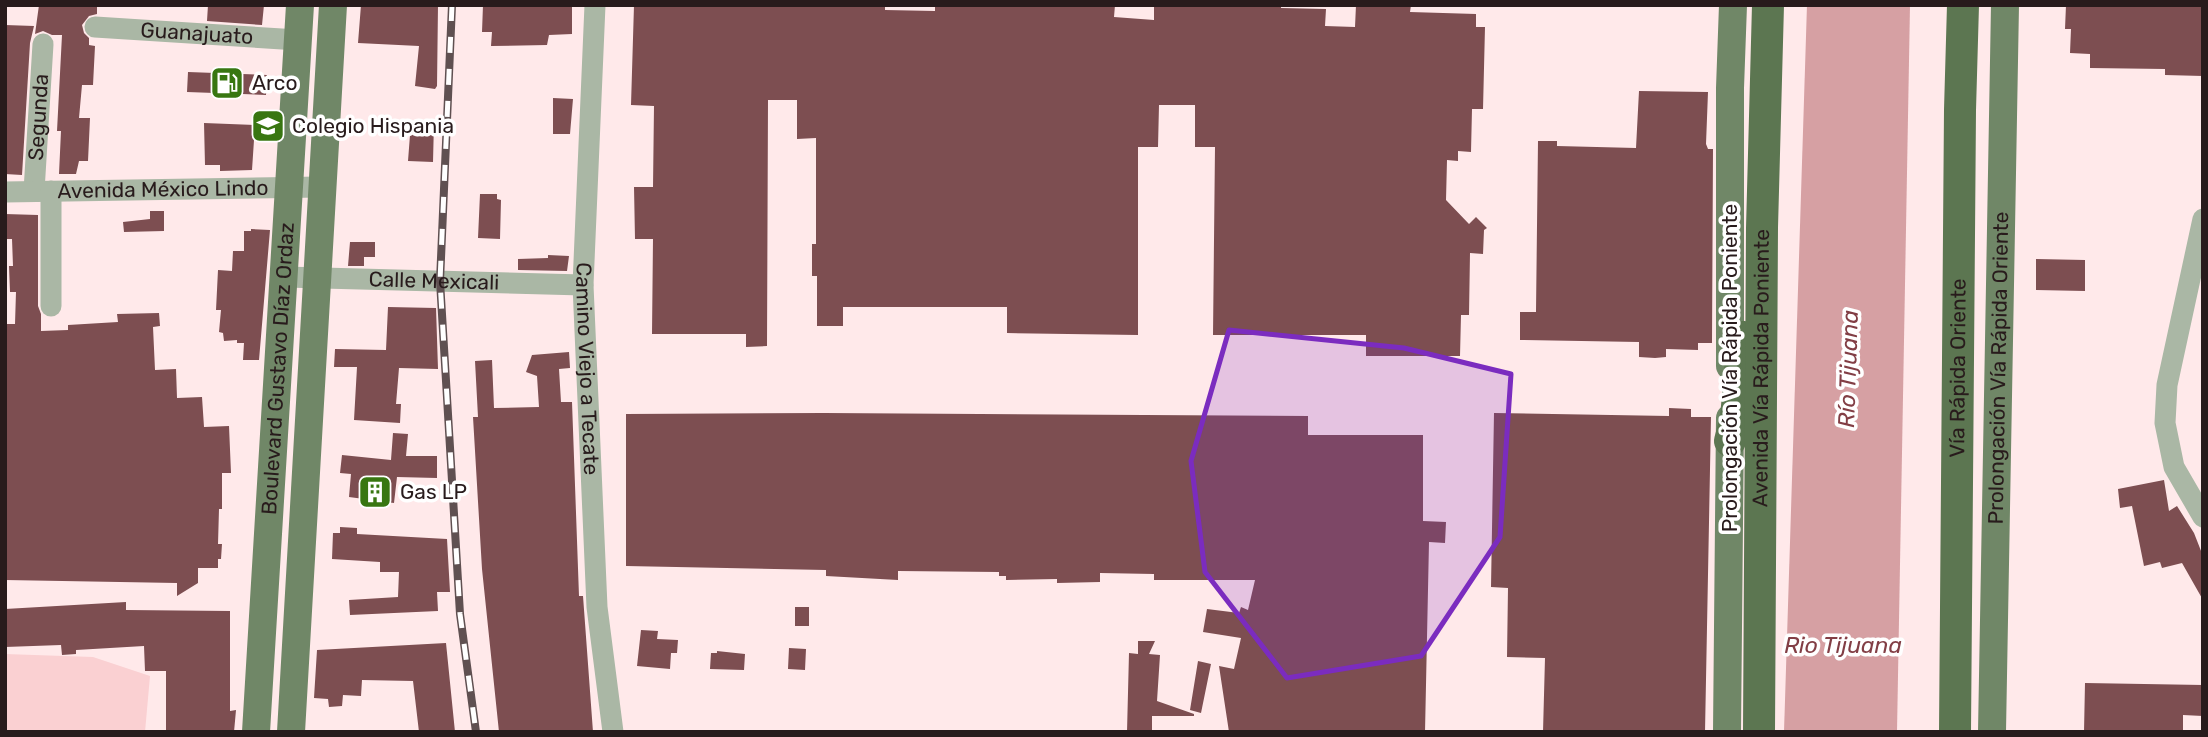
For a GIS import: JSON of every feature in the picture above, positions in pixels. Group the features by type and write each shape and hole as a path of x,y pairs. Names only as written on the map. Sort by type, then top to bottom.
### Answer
{"highway":[{"name":"Avenida Vía Rápida Poniente","path":"1759,732 1762,228 1768,5"},
{"name":"Vía Rápida Oriente","path":"1955,732 1963,5"},
{"path":"1960,110 1979,5"},
{"path":"1730,441 1736,418 1751,247 1762,228"}],"main road":[{"name":"Boulevard Gustavo Díaz Ordaz","path":"256,732 300,5"},
{"name":"Boulevard Gustavo Díaz Ordaz","path":"291,732 333,5"},
{"name":"Prolongación Vía Rápida Poniente","path":"1727,732 1730,88 1733,5"},
{"name":"Prolongación Vía Rápida Oriente","path":"1992,732 2005,5"}],"street":[{"name":"Camino Viejo a Tecate","path":"595,5 583,285 597,607 613,732"},
{"name":"Guanajuato","path":"95,27 298,40"},
{"name":"Segunda","path":"43,44 43,191 51,306"},
{"name":"Avenida México Lindo","path":"5,192 321,187"},
{"path":"2203,219 2167,385 2165,423 2174,467 2203,517"},
{"name":"Calle Mexicali","path":"285,277 583,285"}],"highlighted area":[{"path":"1229,330 1404,348 1511,374 1500,537 1421,656 1287,678 1205,572 1191,461"}],"shaded area":[{"path":"5,654 93,657 150,676 145,732 5,732"}],"water":[{"name":"Rio Tijuana","path":"1807,5 1910,5 1897,732 1784,732"}],"building":[{"path":"39,5 97,5 97,14 89,16 82,25 89,38 89,45 95,46 93,85 82,85 79,118 90,118 88,161 79,161 76,174 59,174 61,131 57,131 62,35 43,31 35,34"},
{"path":"208,5 264,5 262,25 207,21"},
{"path":"361,5 438,5 435,89 415,86 419,46 358,43"},
{"path":"483,5 572,5 572,34 549,35 547,45 491,46 492,32 482,32"},
{"path":"634,5 885,5 885,10 935,11 935,5 1115,5 1114,17 1154,20 1154,5 1281,5 1281,8 1326,9 1325,26 1355,27 1356,5 1411,5 1410,12 1476,14 1476,27 1485,27 1483,109 1472,109 1471,152 1458,151 1458,161 1447,160 1446,200 1469,224 1476,217 1487,228 1484,230 1483,254 1470,253 1469,315 1461,315 1460,356 1366,356 1366,335 1213,335 1215,147 1195,147 1195,105 1159,105 1158,147 1138,147 1138,335 1007,333 1007,307 843,307 843,326 817,326 817,276 812,276 812,244 816,244 816,138 797,139 797,100 768,100 767,346 746,347 746,334 652,334 653,239 635,239 634,187 653,187 654,106 631,105"},
{"path":"2066,5 2203,5 2203,76 2165,75 2165,69 2090,68 2090,54 2070,53 2071,29 2065,29"},
{"path":"5,25 34,26 30,43 22,175 5,174"},
{"name":"Arco","path":"188,72 267,75 266,95 187,92"},
{"path":"1639,91 1708,92 1706,144 1708,149 1713,149 1712,343 1698,343 1698,350 1666,349 1666,357 1655,358 1639,357 1639,342 1520,340 1520,312 1536,312 1538,141 1557,141 1557,146 1636,148"},
{"path":"553,98 573,99 570,134 553,134"},
{"path":"411,122 434,122 433,162 408,161"},
{"path":"204,123 255,125 252,170 220,171 220,165 205,165"},
{"path":"480,194 497,194 497,199 501,200 500,239 478,238"},
{"path":"150,211 164,211 164,231 124,232 123,222 150,219"},
{"path":"5,214 38,215 38,306 41,331 68,330 68,325 118,322 117,314 159,313 160,326 153,327 155,370 176,369 177,398 202,397 204,427 229,426 231,473 222,473 222,509 219,509 218,544 222,544 221,559 218,559 218,568 198,568 198,583 177,596 177,583 5,580 5,324 15,324 16,292 10,292 12,239 5,239"},
{"path":"270,230 259,360 243,360 244,343 237,343 237,340 224,341 223,333 219,332 221,310 216,310 218,270 232,271 233,251 244,251 244,231"},
{"path":"350,242 375,242 375,257 364,257 364,266 348,266"},
{"path":"548,255 569,256 567,271 518,270 518,259 548,258"},
{"path":"2036,259 2085,260 2085,291 2036,290"},
{"path":"388,307 436,308 438,369 399,368 396,404 401,404 400,423 354,420 357,367 334,367 335,349 386,350"},
{"path":"569,352 570,368 559,369 561,402 572,402 579,596 583,596 593,732 499,732 482,569 473,417 478,417 475,361 492,360 494,408 539,407 537,376 526,372 532,355"},
{"path":"1669,408 1691,409 1691,417 1711,417 1705,732 1543,732 1545,658 1507,657 1508,588 1491,587 1494,413 1669,416"},
{"path":"626,414 1308,416 1308,435 1423,435 1423,521 1446,522 1445,543 1429,542 1425,732 1229,732 1219,666 1234,669 1241,638 1203,632 1207,609 1239,613 1241,607 1248,610 1255,580 1154,580 1154,574 1100,573 1100,582 1057,583 1057,579 1006,580 1006,576 999,576 999,572 898,571 898,580 826,576 826,570 626,566"},
{"path":"393,433 408,434 406,456 437,456 437,478 397,477 394,503 349,497 351,474 340,473 342,455 391,460"},
{"path":"2164,480 2169,511 2177,506 2194,533 2203,556 2203,600 2182,563 2162,568 2160,562 2144,566 2132,506 2120,508 2118,489"},
{"path":"340,527 357,528 357,534 447,539 450,592 437,592 438,611 350,615 349,600 398,597 399,572 380,572 380,562 332,559 333,533 340,533"},
{"path":"126,602 126,610 230,611 230,711 236,710 234,732 166,732 166,671 145,671 144,646 76,650 76,654 62,655 61,645 5,647 5,609"},
{"path":"795,607 809,607 809,626 795,626"},
{"path":"641,630 658,631 657,639 678,640 677,653 671,653 670,669 637,666"},
{"path":"1138,641 1155,641 1149,654 1160,655 1157,701 1194,716 1152,716 1152,732 1127,732 1129,653 1138,654"},
{"path":"446,643 455,732 419,732 413,681 362,680 361,696 343,695 342,706 329,707 328,699 314,698 317,650"},
{"path":"789,648 806,649 805,670 788,669"},
{"path":"717,651 745,654 744,670 710,669 711,653"},
{"path":"1198,661 1211,664 1201,713 1190,710"},
{"path":"2085,683 2203,685 2203,716 2183,715 2183,732 2084,732"}],"railway":[{"path":"452,5 440,281 460,614 476,732"}],"place":[{"name":"Arco","path":"227,83"},
{"name":"Colegio Hispania","path":"268,126"},
{"name":"Gas LP","path":"375,492"}],"water label":[{"name":"Río Tijuana","path":"1848,369"}]}
